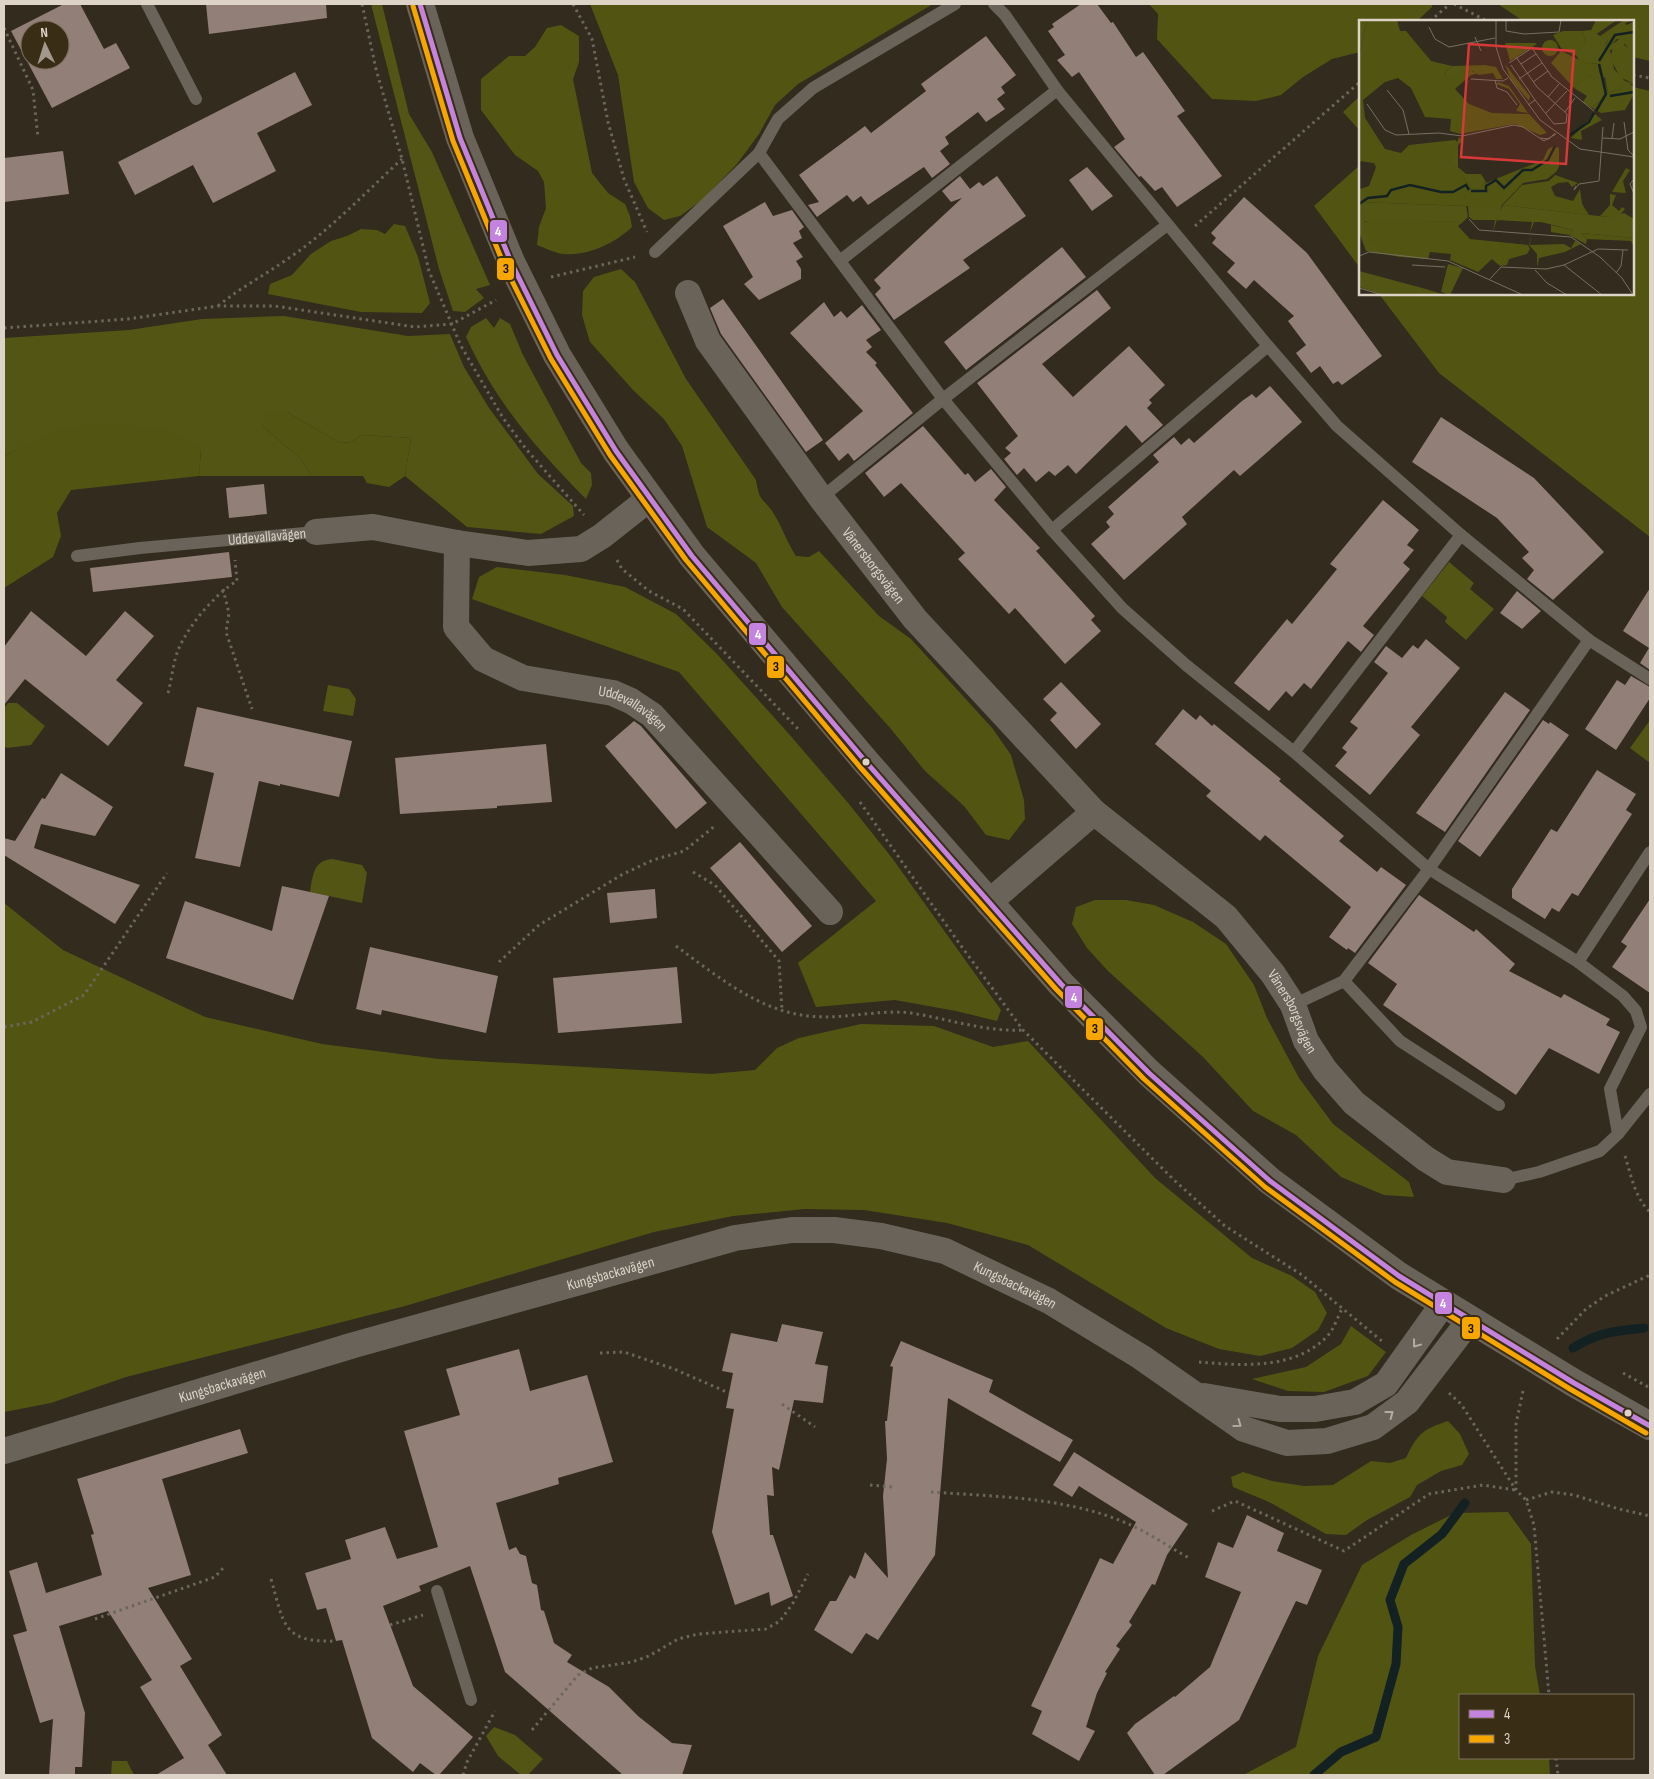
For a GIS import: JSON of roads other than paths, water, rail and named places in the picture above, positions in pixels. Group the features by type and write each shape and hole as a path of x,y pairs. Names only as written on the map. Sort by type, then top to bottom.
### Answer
{"street":[{"path":"420,4 460,138 511,262 556,355 616,452 692,556 988,903 1062,984 1149,1073 1203,1124 1270,1181 1399,1276 1574,1383 1650,1426"},
{"name":"Vänersborgsvägen","path":"688,293 708,341 821,498 915,619 1094,812 1226,917 1273,974 1293,1005 1306,1041 1325,1070 1354,1103 1426,1159 1447,1172 1503,1180"},
{"name":"Uddevallavägen","path":"316,532 373,528 528,553 581,549 602,536 650,498"},
{"name":"Uddevallavägen","path":"457,543 456,627 483,660 523,678 613,693 631,701 652,715 830,912"},
{"path":"988,903 1094,812"},
{"name":"Kungsbackavägen","path":"4,1451 354,1345 616,1271 735,1238 792,1230 834,1230 881,1236 945,1251 1049,1302 1198,1395 1244,1428 1287,1443 1327,1441 1373,1427 1407,1402 1470,1320"},
{"name":"Kungsbackavägen","path":"1198,1395 1280,1409 1315,1409 1355,1402 1386,1384 1443,1304"}],"lane":[{"path":"147,4 196,99"},
{"path":"655,252 759,153 778,119 813,88 955,4"},
{"path":"994,4 1005,15 1057,90 1167,225 1338,426 1461,535 1589,640 1650,678"},
{"path":"841,260 1057,90"},
{"path":"759,153 944,399 1052,530 1122,608 1186,665 1294,752 1430,869 1578,962 1624,996 1636,1011 1641,1027 1610,1089 1618,1134"},
{"path":"821,498 944,399 1167,225"},
{"path":"1052,530 1268,346"},
{"name":"Uddevallavägen","path":"76,556 140,548 316,532"},
{"path":"1294,752 1461,535"},
{"path":"1293,1005 1344,981 1430,869 1589,640"},
{"path":"1578,962 1650,852"},
{"path":"1344,981 1400,1041 1499,1105"},
{"path":"1503,1180 1539,1172 1600,1151 1618,1134 1650,1094"},
{"path":"436,1591 471,1700"}],"waterway":[{"path":"1573,1348 1599,1335 1644,1328"},
{"path":"1314,1775 1341,1752 1376,1737 1396,1664 1398,1627 1390,1600 1404,1564 1442,1534 1465,1503"}]}
